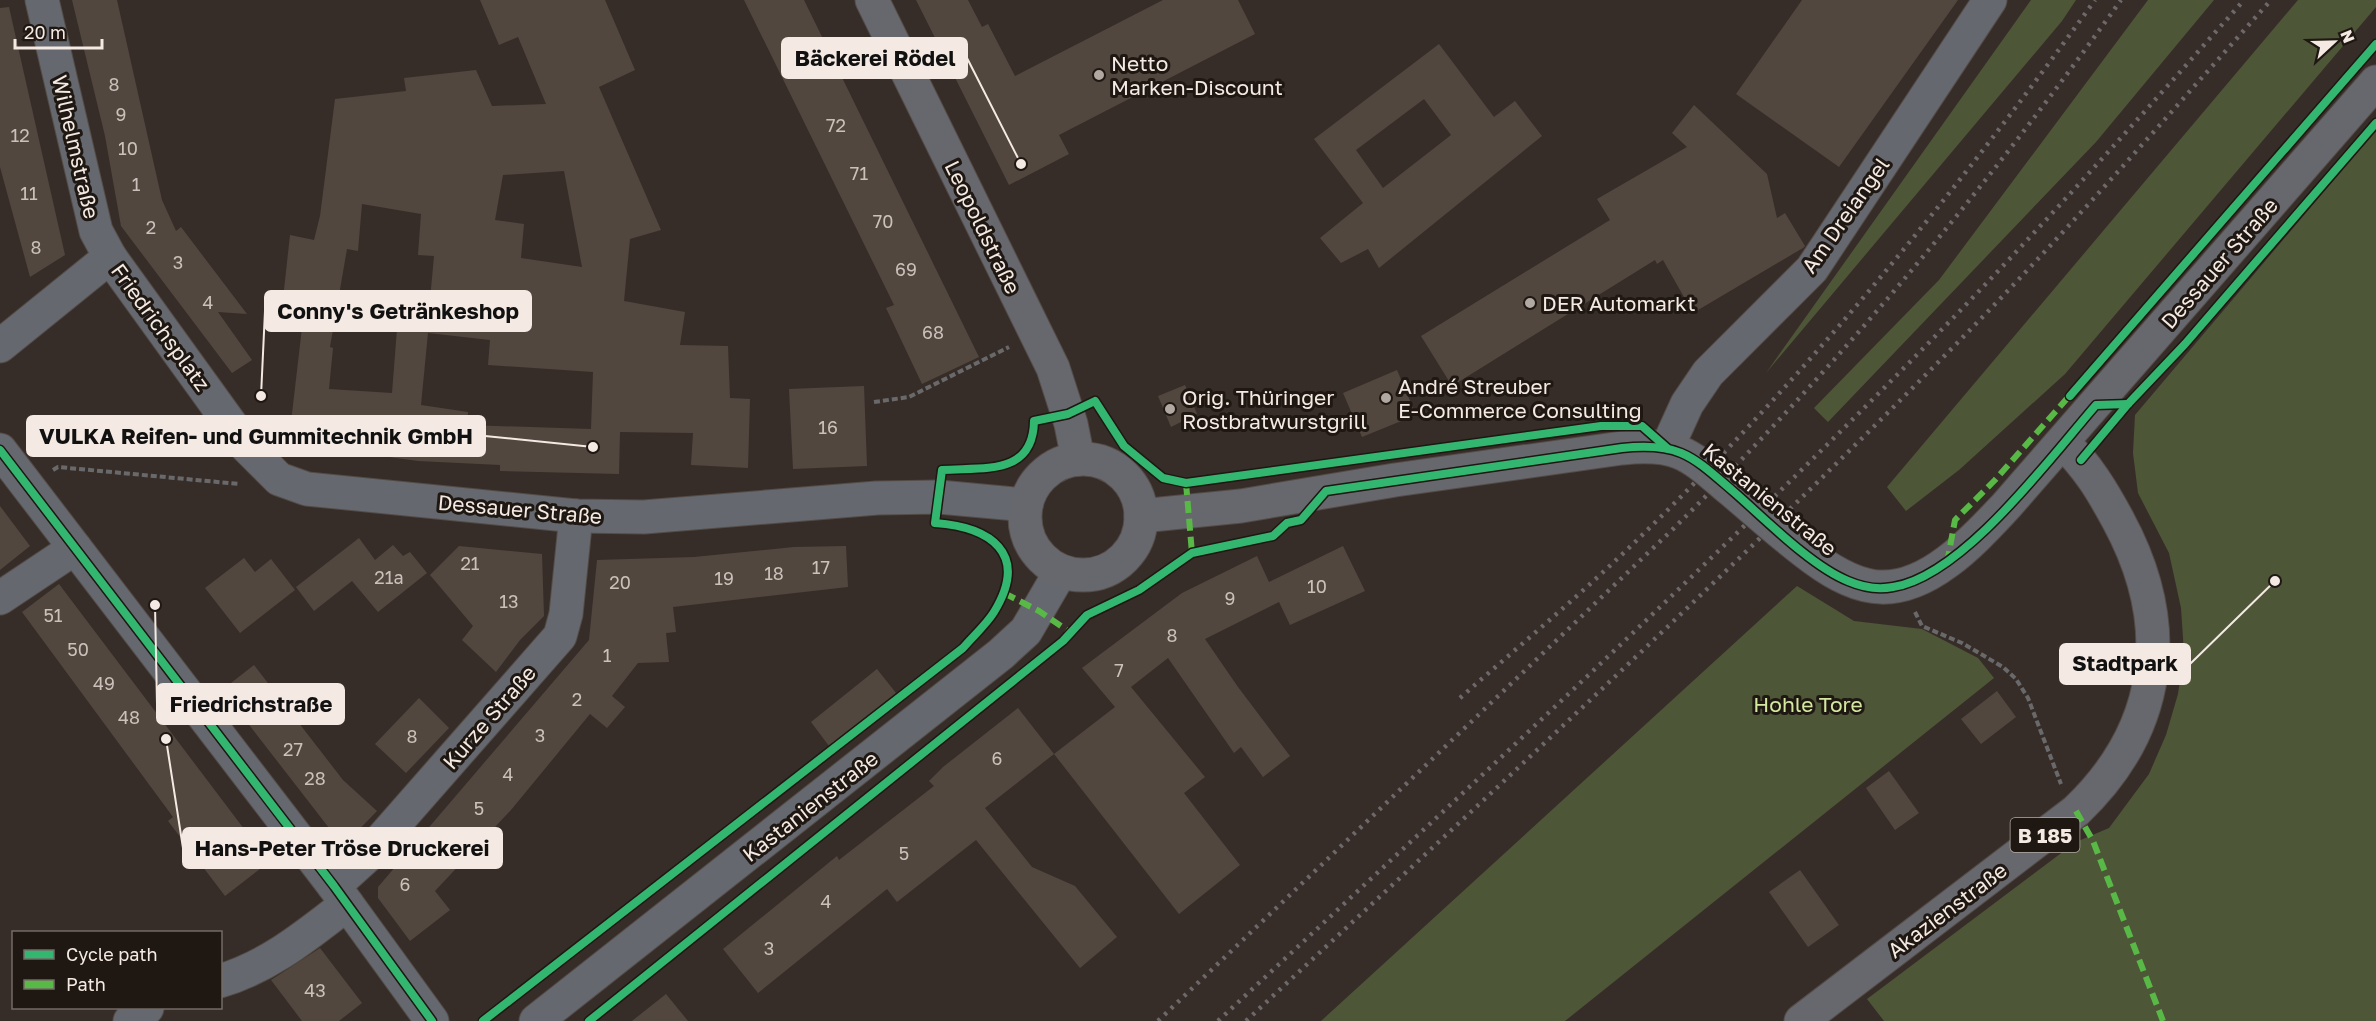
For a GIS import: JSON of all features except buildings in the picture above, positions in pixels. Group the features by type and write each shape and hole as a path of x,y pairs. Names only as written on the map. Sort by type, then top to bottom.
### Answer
{"main road":[{"name":"Leopoldstraße","path":"872,0 1036,334 1063,399 1078,459"},
{"name":"Dessauer Straße","path":"2063,443 2376,82"},
{"name":"Kastanienstraße","path":"1141,516 1241,506 1395,480 1639,446 1667,448 1696,460 1832,573 1847,581 1876,588 1891,588 1914,581 1947,563 1988,525 2063,443"},
{"name":"Akazienstraße","path":"1801,1021 2076,811 2107,778 2139,724 2149,688 2154,635 2146,585 2124,530 2081,460 2063,443"},
{"path":"1078,459 1105,464 1126,479 1139,503 1141,516 1132,546 1120,561 1110,568 1086,575 1061,570 1042,558 1029,539 1026,528 1026,505 1036,483 1044,474 1060,464 1078,459"}],"street":[{"name":"Wilhelmstraße","path":"42,0 96,231 110,257"},
{"name":"Am Dreiangel","path":"1667,448 1687,404 1708,373 1812,268 1990,0"},
{"name":"Friedrichsplatz","path":"0,346 110,257 247,447 279,479"},
{"path":"0,450 341,895 432,1021"},
{"name":"Dessauer Straße","path":"279,479 308,489 339,493 576,516 644,517 877,498 939,497 1026,505"},
{"name":"Kurze Straße","path":"222,980 247,973 282,954 341,895 366,857 560,636 567,614 576,516"},
{"path":"0,598 75,548"},
{"name":"Kastanienstraße","path":"536,1021 1001,654 1026,631 1061,570"},
{"path":"130,1021 146,1009"}],"path":[{"path":"874,402 909,397 1036,334"},
{"path":"29,489 58,467 240,484 266,490 279,479"},
{"path":"1911,604 1922,626 1962,643 2003,667 2016,680 2028,698 2062,786 2076,811"}],"green space":[{"path":"2031,0 2076,0 2062,21 1766,373"},
{"path":"2148,0 2214,0 2096,142 1828,422 1814,408 1939,280"},
{"path":"2298,0 2376,0 2376,7 2065,374 1959,470 1906,511 1887,487"},
{"path":"2376,130 2376,1021 1884,1021 1867,999 2076,842 2109,828 2149,774 2166,735 2178,694 2184,653 2181,608 2169,553 2138,493 2133,453 2135,415"},
{"name":"Hohle Tore","path":"1797,586 1854,621 1922,629 1978,658 1994,678 1565,1021 1321,1021"}],"railway":[{"path":"1460,698 1613,563 1759,416 1818,350 1933,213 2095,0"},
{"path":"1158,1021 1673,529 1794,404 1852,340 1963,207 2070,70 2121,0"},
{"path":"1218,1021 1590,674 1865,408 2028,239 2244,0"},
{"path":"1246,1021 1701,595 1879,421 2045,252 2271,0"}],"marked path":[{"path":"1947,563 1955,520 1995,480 2072,393"},
{"path":"1186,483 1192,553"},
{"path":"1004,593 1039,611 1071,633"},
{"path":"2076,811 2093,841 2163,1021"}],"cycle path":[{"path":"2070,396 2376,44"},
{"path":"2081,460 2128,404 2185,344 2376,123"},
{"path":"483,1021 963,648 994,612 1004,591 1008,574 1006,559 999,547 987,537 972,530 935,523 942,470 989,468 1016,460 1025,451 1031,439 1034,421 1068,414 1095,401 1124,446 1163,478 1186,483 1601,426 1642,426 1667,448"},
{"path":"589,1021 1063,641 1087,615 1139,590 1192,553 1273,536 1287,523 1301,520 1326,491 1622,448 1658,447 1684,454 1707,469 1819,565 1859,585 1887,588 1920,578 1948,561 1976,539 2030,483 2096,405 2128,404"},
{"path":"0,450 334,886 432,1021"}],"place":[{"name":"Netto Marken-Discount","path":"1099,75"},
{"name":"Bäckerei Rödel","path":"1021,164"},
{"name":"DER Automarkt","path":"1530,303"},
{"name":"Conny's Getränkeshop","path":"261,396"},
{"name":"André Streuber E-Commerce Consulting","path":"1386,398"},
{"name":"Orig. Thüringer Rostbratwurstgrill","path":"1170,409"},
{"name":"VULKA Reifen- und Gummitechnik GmbH","path":"593,447"},
{"name":"Stadtpark","path":"2275,581"},
{"name":"Friedrichstraße","path":"155,605"},
{"name":"Hans-Peter Tröse Druckerei","path":"166,739"}]}
